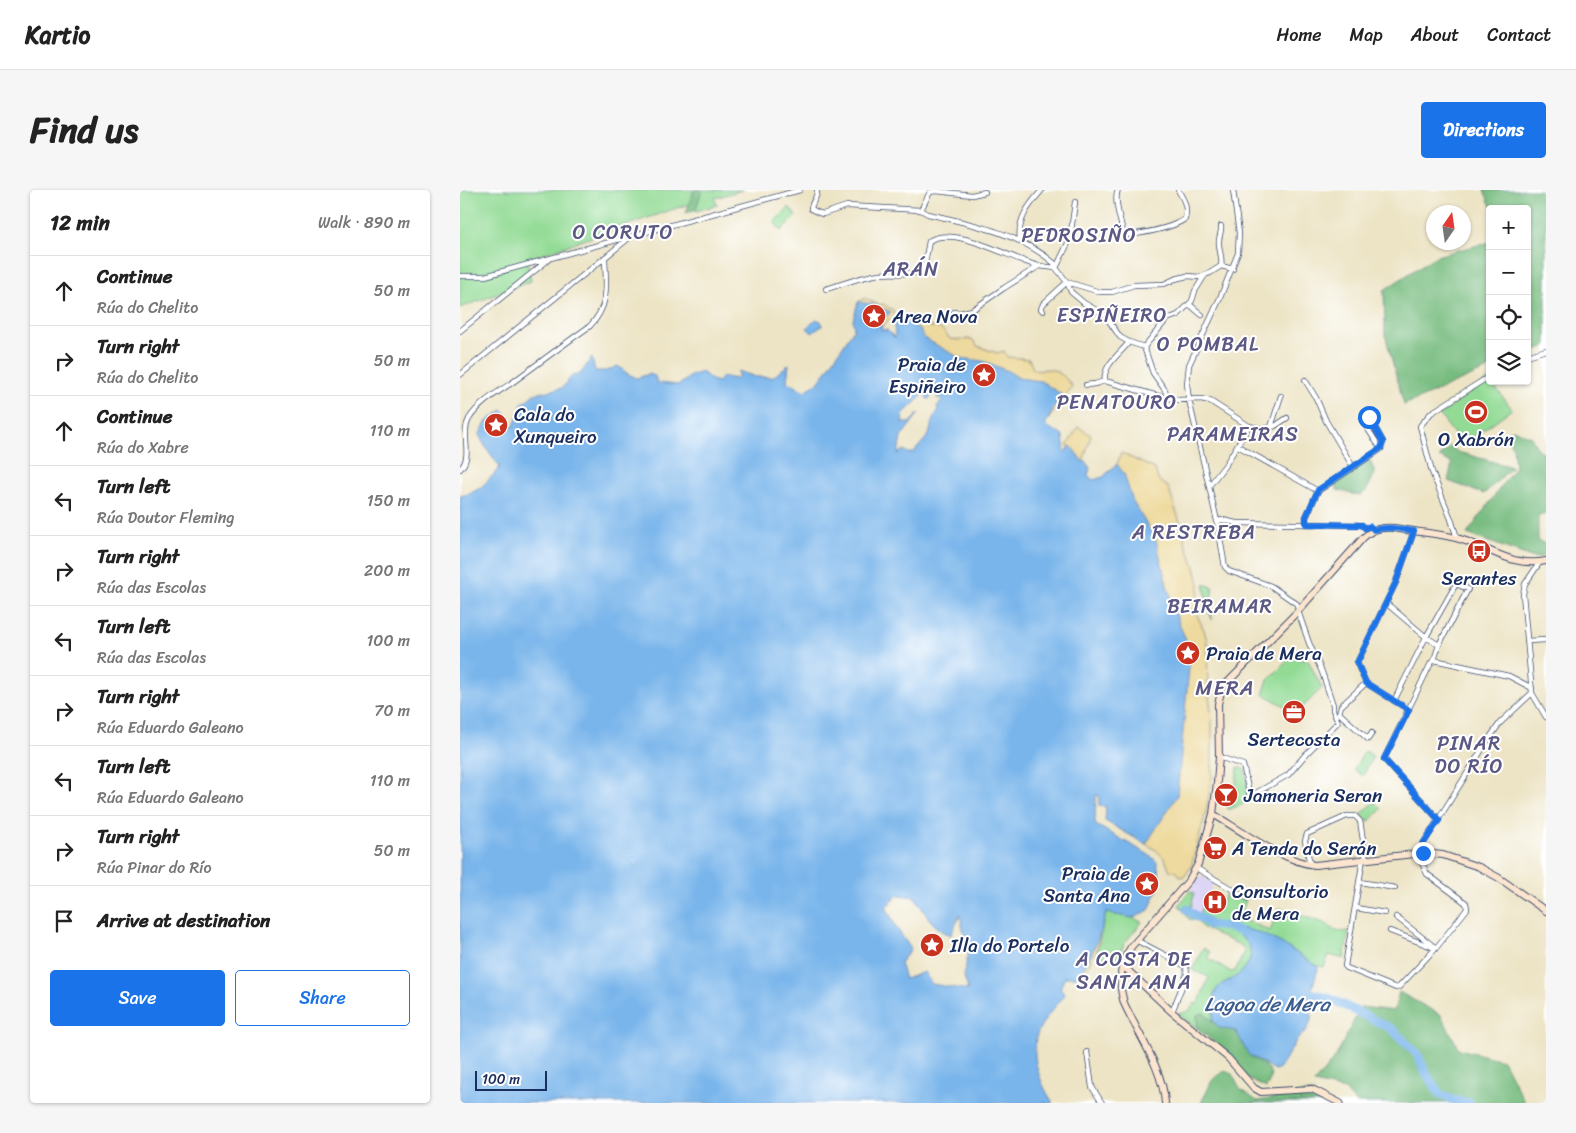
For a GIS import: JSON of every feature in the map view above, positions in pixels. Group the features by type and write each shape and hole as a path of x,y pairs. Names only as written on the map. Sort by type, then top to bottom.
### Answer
{"main road":[{"path":"1165,1103 1162,1084 1121,994 1120,978 1125,955 1189,880 1196,868 1213,814 1220,756 1219,700 1222,688 1298,611 1369,530 1394,528 1457,538 1517,562 1543,562"},
{"path":"1213,814 1290,859 1310,864 1423,854 1443,855 1479,867 1499,878 1546,911"},
{"path":"1122,966 1172,1012 1228,1058 1254,1088 1260,1092 1312,1089 1340,1103"}],"street":[{"path":"460,276 485,276 800,190"},
{"path":"817,190 817,196 811,209 823,214 847,206 921,210 928,214 991,229 1020,241 1054,263 1068,282 1071,292 1084,303 1105,315 1120,337 1144,347"},
{"path":"1020,241 1019,234 1024,214 1042,190"},
{"path":"1118,190 1115,194 1123,232 1129,235 1172,225 1185,219 1187,211 1178,190"},
{"path":"1220,756 1243,765 1251,795 1288,775 1338,722 1296,604 1271,586 1228,571 1225,567 1218,521 1189,400 1187,384 1190,365 1233,269 1238,253 1239,233 1233,190"},
{"path":"921,210 930,192 936,191 972,196 986,192"},
{"path":"1056,268 1070,239 1075,202"},
{"path":"1221,226 1222,232 1219,244 1222,260 1221,266"},
{"path":"826,289 868,276 922,271 929,241 936,236 984,244 1028,264 1056,268"},
{"path":"460,375 630,237"},
{"path":"460,331 550,259"},
{"path":"460,469 466,460 464,436 470,418 487,400 590,326 599,317 605,301 605,259"},
{"path":"954,312 960,314 972,310 1039,266"},
{"path":"1068,282 1100,292 1112,292 1134,285 1164,284 1175,279 1205,275 1221,266 1233,269"},
{"path":"1144,347 1168,318 1178,315 1189,304 1205,275"},
{"path":"1043,311 1041,309 1043,304 1068,282"},
{"path":"1189,304 1202,315"},
{"path":"1105,381 1107,368 1129,342"},
{"path":"1144,347 1153,373 1165,390 1167,397"},
{"path":"1531,355 1546,350"},
{"path":"1457,538 1432,472 1420,426 1431,413 1486,379"},
{"path":"1305,380 1353,467"},
{"path":"1086,385 1105,381 1114,382 1138,391 1167,397 1210,401 1249,426 1264,429 1275,426 1287,418"},
{"path":"1271,427 1281,396"},
{"path":"1306,524 1306,517 1318,490 1381,448 1383,442 1367,416 1362,420 1381,448"},
{"path":"1209,486 1238,446 1249,426"},
{"path":"1238,446 1318,490"},
{"path":"1218,521 1362,525 1369,530"},
{"path":"1409,710 1366,683 1357,663 1396,582 1414,531"},
{"path":"1543,562 1525,584 1523,594 1532,691 1546,717"},
{"path":"1394,701 1426,637 1456,584 1468,589 1439,644 1434,660 1384,759 1439,820"},
{"path":"1386,603 1426,637 1439,644"},
{"path":"1527,641 1546,640"},
{"path":"1434,660 1509,676 1532,691"},
{"path":"1366,683 1341,706 1338,714 1368,738 1372,733"},
{"path":"1310,864 1305,841 1306,834 1347,816 1355,816 1360,821 1365,859 1345,966 1396,988 1400,987 1436,948 1467,909 1466,903 1427,874 1424,866 1423,844 1500,723 1532,691"},
{"path":"1538,704 1546,706"},
{"path":"1423,854 1424,866"},
{"path":"1196,868 1247,898"},
{"path":"1360,882 1395,888"},
{"path":"1356,908 1385,913"},
{"path":"1396,917 1436,948"},
{"path":"1390,931 1436,948"},
{"path":"1136,940 1186,966 1187,974 1172,1012"},
{"path":"1087,1052 1092,1087 1102,1103"}],"shaded area":[{"path":"1201,875 1214,883 1199,915 1191,909 1194,893 1190,891"}],"green space":[{"path":"460,190 742,190 715,198 717,205 696,211 694,203 683,206 531,258 528,263 531,281 460,308"},
{"path":"694,190 702,190 696,209 686,213"},
{"path":"1484,190 1546,190 1546,346 1531,352 1531,205 1490,205"},
{"path":"789,207 796,216 781,231 774,222"},
{"path":"1486,243 1486,370 1404,405 1385,334 1384,290 1436,256 1459,250 1471,250 1471,247"},
{"name":"O Xabrón","path":"1486,381 1486,385 1494,385 1512,409 1462,445 1440,415"},
{"path":"1513,429 1531,437 1538,450 1546,454 1546,514 1538,515 1538,541 1546,544 1546,556 1534,558 1467,534 1515,467 1513,447 1504,435"},
{"path":"1450,446 1458,452 1512,467 1484,494 1448,481 1452,463 1439,457"},
{"path":"1370,459 1375,474 1366,491 1361,496 1337,490 1336,482"},
{"path":"1204,584 1213,587 1211,602 1212,620 1209,612"},
{"path":"1294,654 1302,660 1308,660 1322,688 1297,713 1263,694 1268,680"},
{"path":"1365,751 1373,756 1363,776 1354,769"},
{"path":"1238,767 1245,770 1251,801 1228,810 1227,807 1233,804"},
{"path":"1375,802 1382,809 1368,822 1361,814"},
{"path":"1190,891 1194,893 1191,909 1199,914 1203,907 1216,913 1227,892 1246,900 1240,918 1270,931 1279,908 1327,924 1337,931 1349,931 1344,959 1329,955 1324,967 1317,966 1281,943 1250,930 1233,926 1228,929 1242,938 1250,949 1249,962 1238,975 1223,984 1216,991 1213,1021 1203,1013 1197,1015 1198,1029 1178,1014 1189,1011 1195,1003 1198,1004 1209,977 1192,970 1203,948 1210,952 1208,958 1231,972 1235,971 1245,951 1242,946 1203,928 1198,921 1189,919 1179,905"},
{"path":"1106,913 1133,918 1142,922 1124,944 1117,962 1096,954"},
{"path":"1399,992 1441,1015 1459,1049 1503,1060 1525,1103 1356,1103 1345,1090 1314,1083 1335,1058 1361,1007 1394,1011"},
{"path":"1203,1013 1220,1028 1236,1031 1251,1057 1266,1066 1271,1074 1266,1088 1248,1079 1221,1048 1198,1029 1197,1015"},
{"path":"1225,1071 1232,1074 1240,1089 1257,1101 1311,1092 1324,1103 1202,1103 1212,1080"}],"sand":[{"name":"Area Nova","path":"865,298 879,305 883,304 893,310 894,314 875,334 857,307 858,302"},
{"name":"Praia de Espiñeiro","path":"903,315 914,317 924,326 942,330 950,339 969,339 974,341 977,346 997,353 1004,351 1007,357 1029,359 1033,369 1039,371 1049,369 1058,372 1072,386 1045,424 896,325"},
{"path":"1078,427 1091,435 1083,463 1071,446 1067,446"},
{"path":"1121,453 1155,469 1158,480 1168,487 1199,584 1196,613 1207,641 1208,689 1212,719 1212,777 1206,812 1191,867 1184,877 1180,876 1176,871 1170,871 1165,859 1156,850 1108,822 1103,477 1117,464"},
{"path":"1095,930 1101,932 1096,954 1086,971 1074,977"}],"water":[{"path":"858,302 873,304 891,312 880,322 882,330 887,330 895,338 894,320 906,321 920,330 924,338 960,358 983,361 1008,371 1019,378 1041,381 1061,394 1045,425 1063,436 1065,452 1071,446 1083,462 1086,462 1090,468 1088,475 1093,480 1103,477 1117,464 1124,474 1133,502 1156,540 1167,585 1186,640 1190,657 1177,796 1146,844 1105,821 1106,807 1099,806 1099,796 1096,795 1096,825 1151,856 1157,862 1160,884 1149,910 1133,918 1106,913 1098,938 1087,962 1078,977 1065,977 1060,988 1065,995 1041,1026 1035,1045 1036,1065 1043,1085 1053,1103 460,1103 460,496 478,489 500,467 479,435 487,421 503,410 506,414 508,428 514,426 522,404 534,394 562,388 573,375 581,373 592,358 595,371 606,371 618,366 637,378 649,374 655,376 657,383 679,385 692,375 702,372 718,382 722,377 738,379 738,371 756,377 773,377 789,364 787,382 805,391 819,382 854,329 853,320","holes":["938,388 937,397 938,399 942,397 942,401 937,406 938,411 933,419 929,435 913,453 908,453 904,450 898,454 901,437 919,413 909,423 902,423 904,413 927,391 929,391 926,398 929,399","898,895 915,897 934,925 951,935 960,915 968,953 964,976 968,990 932,984 924,972 905,979 900,963 911,949 896,927 886,907"]},
{"path":"816,319 821,321 822,326 812,333 807,328"},
{"name":"Lagoa de Mera","path":"1228,926 1260,933 1281,943 1317,966 1318,969 1308,1002 1312,1016 1310,1023 1306,1031 1296,1041 1280,1068 1275,1070 1248,1054 1236,1031 1220,1028 1213,1021 1216,991 1245,968 1251,955 1247,943 1236,933 1228,929"}],"waterway":[{"path":"1187,909 1209,925 1228,927 1239,931"},
{"path":"1302,988 1331,999 1392,1029 1417,1054 1427,1075 1440,1094 1452,1100 1470,1103"}],"place":[{"name":"Area Nova","path":"874,316"},
{"name":"Praia de Espiñeiro","path":"984,375"},
{"name":"O Xabrón","path":"1476,412"},
{"name":"Cala do Xunqueiro","path":"496,425"},
{"name":"Serantes","path":"1479,551"},
{"name":"Praia de Mera","path":"1188,653"},
{"name":"Sertecosta","path":"1294,712"},
{"name":"Jamoneria Seran","path":"1226,795"},
{"name":"A Tenda do Serán","path":"1215,848"},
{"name":"Praia de Santa Ana","path":"1147,884"},
{"name":"Consultorio de Mera","path":"1215,902"},
{"name":"Illa do Portelo","path":"932,945"}],"district":[{"name":"O CORUTO","path":"623,232"},
{"name":"PEDROSIÑO","path":"1079,235"},
{"name":"ARÁN","path":"911,269"},
{"name":"ESPIÑEIRO","path":"1112,315"},
{"name":"O POMBAL","path":"1208,344"},
{"name":"PENATOURO","path":"1117,402"},
{"name":"PARAMEIRAS","path":"1233,434"},
{"name":"A RESTREBA","path":"1194,532"},
{"name":"BEIRAMAR","path":"1220,606"},
{"name":"MERA","path":"1225,688"},
{"name":"PINAR DO RÍO","path":"1469,754"},
{"name":"A COSTA DE SANTA ANA","path":"1134,970"}],"route":[{"path":"1369,417 1383,442 1381,448 1318,490 1306,517 1306,524 1350,524 1362,525 1365,528 1370,526 1374,530 1394,528 1414,531 1396,582 1357,663 1366,683 1409,710 1384,759 1439,820 1423,844 1423,853"}]}
